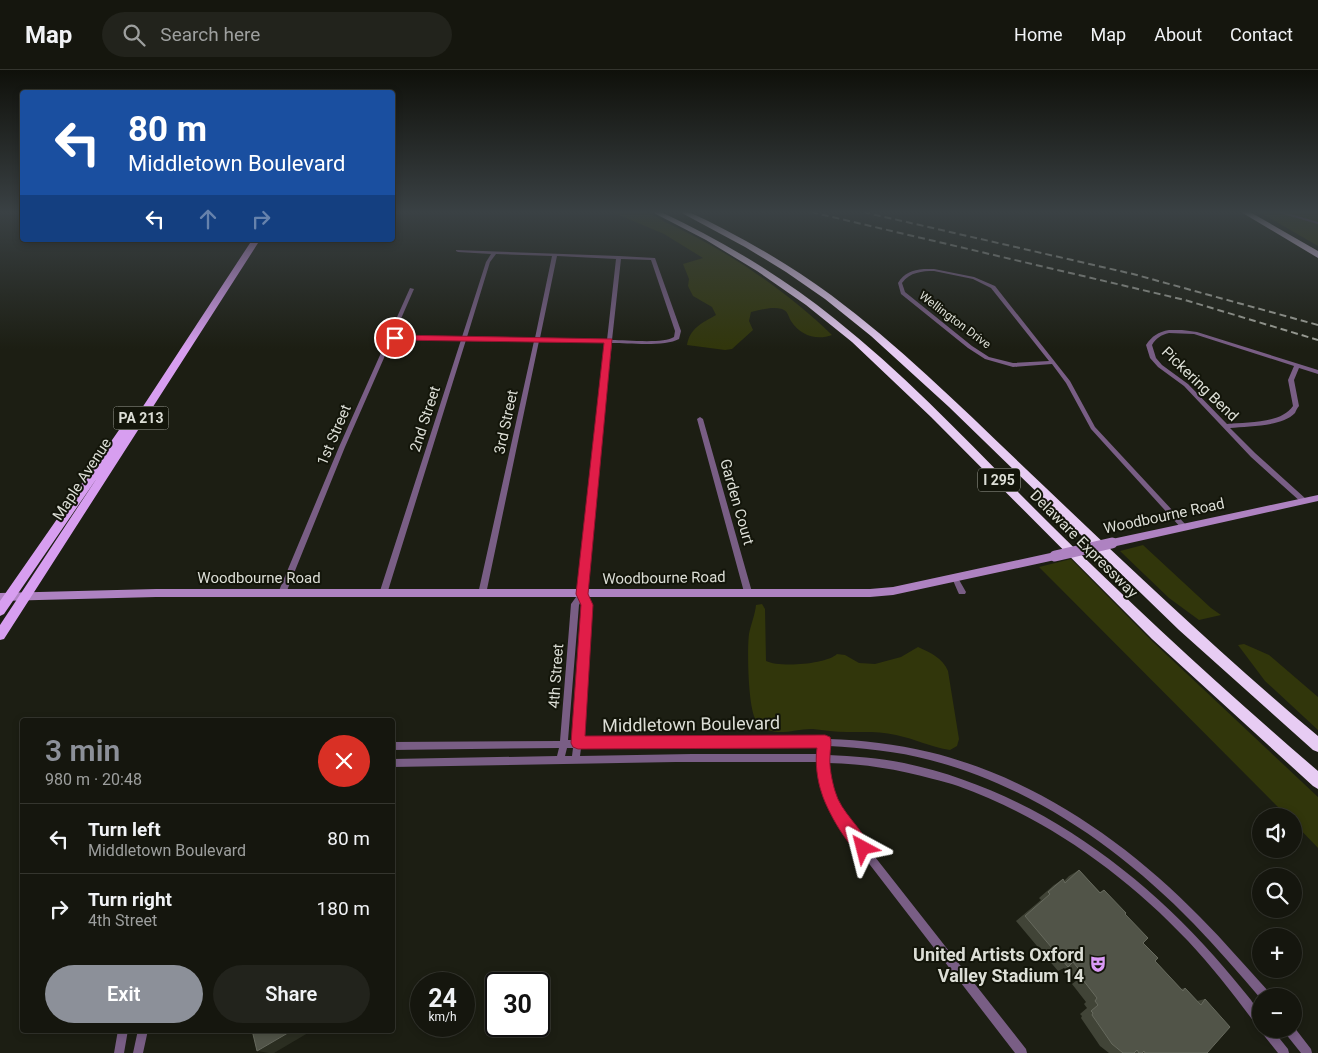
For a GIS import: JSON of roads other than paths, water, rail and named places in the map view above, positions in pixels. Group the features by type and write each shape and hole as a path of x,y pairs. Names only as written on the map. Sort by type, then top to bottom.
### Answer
{"highway":[{"name":"Delaware Expressway","path":"741,258 809,304 855,340 904,385 1156,636 1318,781"},
{"name":"Delaware Expressway","path":"768,258 833,301 884,342 924,378 1170,615 1318,745"}],"main road":[{"name":"Maple Avenue","path":"0,611 4,597 138,408 236,258"},
{"name":"Maple Avenue","path":"0,635 244,258"},
{"name":"Woodbourne Road","path":"4,597 156,593 582,594 857,593 893,591 1318,498"}],"street":[{"name":"2nd Street","path":"383,594 491,258"},
{"name":"3rd Street","path":"482,594 554,258"},
{"name":"4th Street","path":"560,761 564,744 575,604 582,594 619,258"},
{"path":"389,341 395,338 407,337 609,341 676,340 678,332 655,261 652,258 648,258"},
{"name":"Wellington Drive","path":"1054,362 1013,365 996,362 982,356 908,299 900,288 902,279 907,274 916,271 934,270 974,278 988,284 1000,294 1054,362 1068,382 1093,428 1184,527"},
{"name":"1st Street","path":"282,593 412,289"},
{"name":"Pickering Bend","path":"1304,501 1253,455 1186,385 1155,361 1149,348 1154,338 1159,334 1170,331 1195,333 1318,372"},
{"path":"1226,426 1269,421 1289,415 1296,406 1291,380 1297,365"},
{"name":"Garden Court","path":"700,419 748,592"},
{"path":"955,578 962,592"},
{"name":"4th Street","path":"576,760 587,605 582,594"},
{"path":"825,741 823,758 828,794 844,823 1022,1053"},
{"name":"Middletown Boulevard","path":"395,746 825,741 905,751 945,760 1005,783 1048,805 1096,834 1158,884 1204,926 1257,988"},
{"name":"Middletown Boulevard","path":"395,763 686,757 823,758 901,766 946,777 1001,798 1064,833 1130,882 1177,924 1230,982 1252,1010"},
{"path":"119,1053 122,1033"},
{"path":"138,1053 142,1033"},
{"path":"1273,1038 1284,1053"},
{"path":"1295,1038 1306,1053"}],"railway":[{"path":"1006,258 1185,300 1318,340"},
{"path":"1063,258 1133,274 1318,325"}],"place":[{"name":"United Artists Oxford Valley Stadium 14","path":"1098,964"}]}
